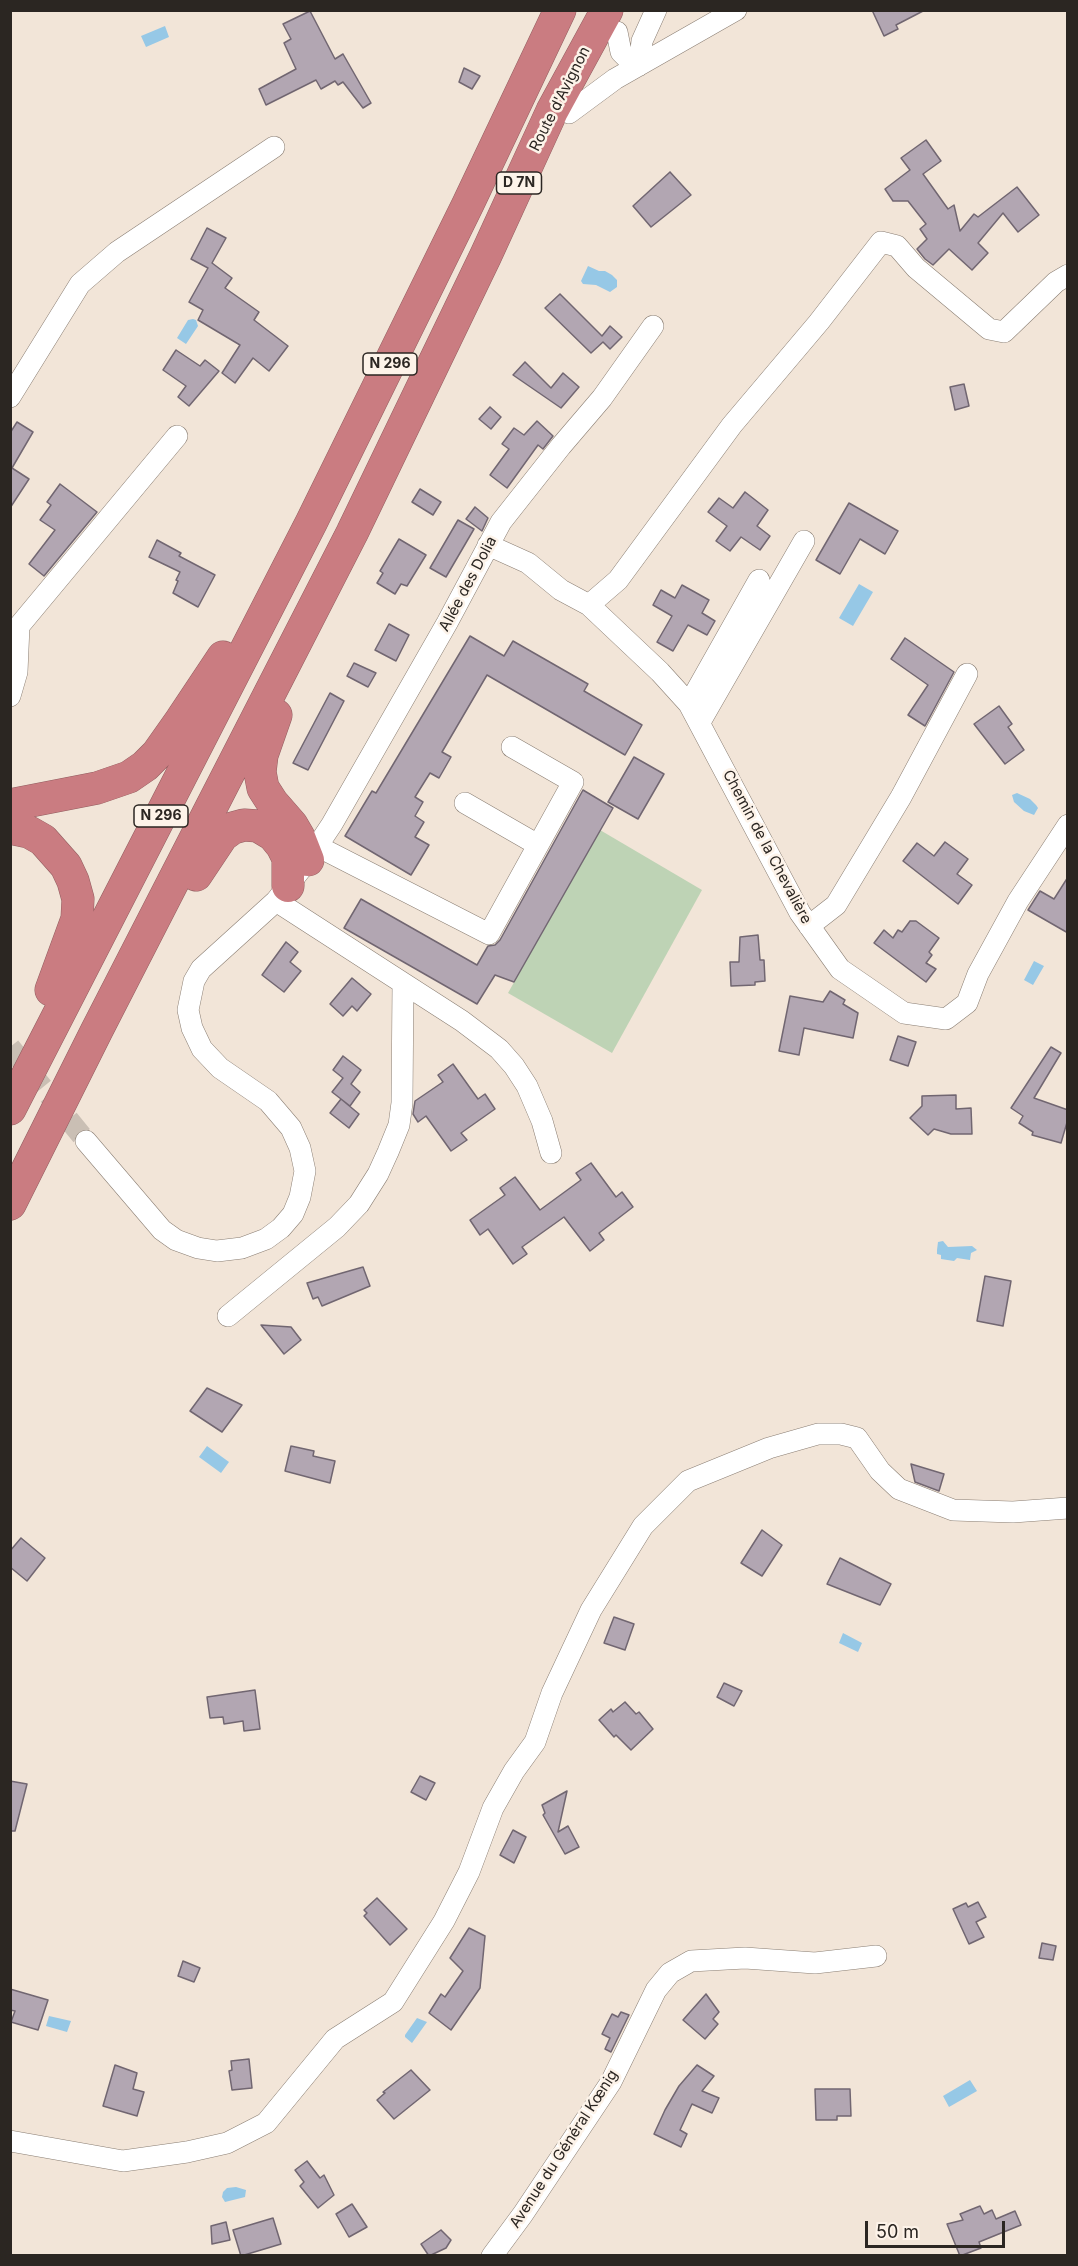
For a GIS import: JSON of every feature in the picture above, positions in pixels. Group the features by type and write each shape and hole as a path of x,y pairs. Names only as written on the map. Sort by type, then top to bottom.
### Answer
{"highway":[{"name":"N 296","path":"10,1109 311,523 468,204 560,10"},
{"name":"D 7N","path":"468,204 578,10"},
{"name":"N 296","path":"10,1204 352,533 486,255 569,113 617,18"},
{"name":"Route d'Avignon","path":"486,255 552,111 617,18"},
{"path":"10,805 97,788 129,777 145,766 157,754 181,720 311,523"},
{"path":"312,853 263,788 260,772 262,756 277,712 352,533"},
{"path":"97,1030 214,845 222,836 233,828 244,825 258,826 273,835 288,858 282,893"},
{"path":"10,828 29,832 43,840 66,866 78,899 77,919 67,951 10,1091"}],"street":[{"path":"641,64 642,41 656,10"},
{"path":"569,113 598,91 641,64 736,10"},
{"path":"617,18 621,52 641,64"},
{"path":"10,397 80,284 117,252 274,147"},
{"path":"590,605 618,580 732,425 819,322 881,242 897,246 916,268 989,328 1004,332 1056,282 1068,275"},
{"name":"Allée des Dolia","path":"86,1141 156,1225 176,1240 191,1246 217,1251 242,1248 266,1239 281,1228 293,1214 300,1197 304,1171 300,1148 291,1128 268,1101 220,1068 202,1049 192,1028 188,1010 194,981 201,969 282,893 312,853 332,824 442,633 501,522 602,398 653,326"},
{"path":"10,696 17,672 19,626 177,436"},
{"path":"694,713 804,541"},
{"name":"Chemin de la Chevalière","path":"488,545 528,562 561,590 590,605 660,672 694,713 809,926 840,969 904,1013 946,1019 967,1003 978,974 1018,901 1068,825"},
{"path":"694,713 759,580"},
{"path":"809,926 836,905 901,797 967,674"},
{"path":"312,853 489,934 573,782 512,747"},
{"path":"465,803 538,845"},
{"path":"282,893 403,983 462,1021 499,1049 527,1086 542,1121 551,1153"},
{"path":"228,1316 337,1227 359,1204 378,1174 399,1125 402,1103 403,983"},
{"path":"10,2141 123,2161 187,2152 227,2143 266,2123 335,2039 393,2002 444,1921 470,1872 493,1808 514,1771 535,1742 552,1692 591,1611 643,1526 688,1481 769,1448 818,1434 841,1434 857,1438 880,1471 899,1490 953,1510 1014,1512 1068,1508"},
{"name":"Avenue du Général Kœnig","path":"492,2256 523,2214 611,2082 656,1990 670,1973 691,1961 745,1958 815,1963 876,1956"}],"green space":[{"path":"600,830 702,890 612,1053 508,993"}],"water":[{"path":"165,26 169,37 146,47 141,36"},
{"path":"588,266 612,275 617,280 617,287 610,292 596,285 583,284 581,281"},
{"path":"188,320 196,320 198,326 186,344 177,338"},
{"path":"859,584 873,592 853,626 839,618"},
{"path":"1017,793 1030,799 1036,805 1038,808 1034,815 1024,811 1014,802 1012,795"},
{"path":"1034,961 1044,966 1033,985 1024,980"},
{"path":"943,1241 948,1247 972,1246 977,1250 971,1253 970,1260 941,1259 937,1250 938,1242"},
{"path":"207,1446 229,1462 221,1473 199,1457"},
{"path":"843,1633 862,1643 858,1652 839,1643"},
{"path":"49,2016 71,2021 67,2032 46,2026"},
{"path":"417,2018 427,2022 412,2043 405,2035"},
{"path":"970,2080 977,2091 949,2107 943,2096"},
{"path":"236,2187 246,2190 245,2197 225,2202 222,2197 223,2192 227,2188"}],"building":[{"path":"872,10 925,10 896,25 898,29 884,36"},
{"path":"310,11 335,59 343,54 371,103 363,108 343,82 338,85 335,81 321,89 316,80 266,105 259,89 296,69 284,43 291,39 283,24"},
{"path":"464,68 480,76 472,89 459,82"},
{"path":"926,140 941,161 923,174 948,209 954,205 960,231 974,214 978,217 1017,187 1039,215 1018,232 1003,213 978,243 988,253 972,270 949,249 933,265 925,259 917,249 927,239 920,229 926,224 908,201 893,201 885,189 910,170 901,158"},
{"path":"670,172 691,195 651,227 633,206"},
{"path":"207,228 226,238 212,263 232,278 225,288 259,312 254,320 288,346 269,371 253,358 235,383 222,373 240,345 198,320 203,310 189,302 208,268 191,259"},
{"path":"560,294 602,336 610,326 622,337 610,349 603,342 591,353 545,308"},
{"path":"176,350 200,366 205,360 219,371 189,406 178,397 186,386 163,370"},
{"path":"525,362 551,388 563,373 579,387 561,408 513,375"},
{"path":"964,384 969,406 955,410 950,387"},
{"path":"490,407 501,417 491,429 479,419"},
{"path":"537,421 553,436 543,449 538,445 507,488 490,475 509,449 502,444 514,428 524,435"},
{"path":"17,422 33,432 12,468 29,479 10,508 10,433"},
{"path":"60,484 97,512 44,576 29,564 55,530 40,520 51,505 47,502"},
{"path":"420,489 441,502 433,515 412,502"},
{"path":"745,492 768,510 757,526 770,536 760,550 741,537 730,551 716,541 727,526 708,512 719,498 733,508"},
{"path":"849,503 898,531 885,554 860,539 840,574 816,560"},
{"path":"475,507 488,518 482,531 466,519"},
{"path":"458,520 474,529 446,577 430,568"},
{"path":"399,539 426,555 407,586 401,584 395,594 377,583 383,573 380,571"},
{"path":"157,540 181,553 179,556 215,575 198,607 173,593 180,572 149,557"},
{"path":"682,585 709,600 702,613 715,621 707,635 688,625 673,651 657,642 672,616 653,605 661,590 675,598"},
{"path":"389,624 409,635 396,661 375,650"},
{"path":"470,636 504,656 513,641 588,684 584,691 642,725 625,755 487,675 442,752 451,757 439,778 430,773 415,797 423,802 415,816 424,822 415,837 429,845 411,875 345,836 372,791 376,793"},
{"path":"905,638 954,672 925,726 908,715 928,685 891,659"},
{"path":"354,663 376,673 368,687 347,676"},
{"path":"330,693 344,701 308,770 293,763"},
{"path":"999,706 1012,724 1008,727 1024,750 1005,764 974,724"},
{"path":"634,757 664,774 638,819 608,802"},
{"path":"583,790 613,808 514,982 495,975 477,1004 344,928 361,899 477,965 488,946 495,945 500,940"},
{"path":"945,842 968,859 957,874 972,885 958,904 903,861 917,843 934,856"},
{"path":"1068,877 1068,933 1028,910 1040,891 1054,899"},
{"path":"910,921 916,921 939,938 929,952 932,955 926,963 936,969 926,982 874,943 884,930 893,938 898,930 902,932"},
{"path":"758,935 760,960 764,960 765,981 755,982 755,985 731,986 730,962 739,962 740,937"},
{"path":"286,942 298,952 290,962 301,971 284,992 262,975"},
{"path":"352,978 371,994 357,1011 352,1006 343,1016 330,1004"},
{"path":"830,991 845,1000 843,1004 858,1013 853,1038 804,1028 799,1055 779,1051 790,996 823,1002"},
{"path":"898,1036 916,1042 908,1066 890,1060"},
{"path":"1051,1047 1061,1053 1034,1098 1068,1110 1068,1119 1061,1143 1032,1135 1033,1132 1019,1123 1023,1116 1011,1108"},
{"path":"343,1056 361,1070 351,1084 360,1092 350,1106 332,1092 343,1078 333,1070"},
{"path":"453,1064 478,1099 485,1094 495,1109 461,1133 467,1140 451,1151 426,1116 418,1122 413,1114 415,1101 443,1082 438,1075"},
{"path":"956,1095 956,1109 971,1108 972,1134 951,1134 934,1129 928,1135 910,1118 922,1106 922,1096"},
{"path":"341,1099 359,1114 349,1128 330,1113"},
{"path":"591,1163 616,1197 622,1192 633,1207 599,1233 604,1240 590,1251 564,1217 522,1247 527,1254 513,1264 488,1229 480,1235 470,1220 505,1195 500,1188 515,1177 540,1210 581,1180 576,1173"},
{"path":"363,1267 370,1286 322,1306 318,1297 313,1299 307,1283"},
{"path":"985,1276 1011,1281 1003,1326 977,1321"},
{"path":"261,1325 291,1327 301,1340 284,1354"},
{"path":"207,1388 242,1405 222,1432 190,1411"},
{"path":"291,1446 314,1451 313,1456 335,1461 330,1483 285,1471"},
{"path":"911,1464 944,1474 939,1491 915,1482"},
{"path":"762,1530 782,1545 762,1576 741,1563"},
{"path":"21,1538 45,1558 27,1581 10,1567 10,1551"},
{"path":"840,1558 891,1584 880,1605 827,1584"},
{"path":"614,1617 634,1624 625,1650 604,1643"},
{"path":"724,1683 742,1691 734,1706 717,1697"},
{"path":"255,1690 260,1729 244,1731 243,1721 224,1724 223,1717 210,1718 207,1697"},
{"path":"625,1702 636,1714 639,1712 653,1729 631,1750 616,1735 614,1737 599,1720 611,1709 613,1712"},
{"path":"420,1776 435,1783 426,1800 411,1792"},
{"path":"10,1781 27,1784 15,1831 10,1831"},
{"path":"567,1791 558,1832 568,1826 579,1847 565,1854 543,1815 545,1813 542,1805"},
{"path":"513,1830 526,1837 514,1863 500,1855"},
{"path":"377,1898 407,1929 390,1945 364,1916 367,1913 364,1910"},
{"path":"978,1902 986,1917 976,1922 984,1937 969,1944 953,1909 966,1903 968,1907"},
{"path":"469,1928 485,1936 480,1988 451,2030 429,2013 441,1994 445,1997 463,1971 450,1958"},
{"path":"1042,1943 1056,1946 1053,1960 1039,1958"},
{"path":"183,1961 200,1968 194,1982 178,1976"},
{"path":"10,1989 48,2000 38,2030 11,2022 15,2011 10,2010"},
{"path":"706,1994 719,2012 713,2019 718,2024 705,2039 683,2020"},
{"path":"621,2012 629,2015 611,2052 605,2049 610,2038 602,2034 612,2014 618,2017"},
{"path":"249,2059 252,2088 232,2090 229,2071 232,2070 231,2061"},
{"path":"115,2065 137,2073 133,2089 144,2092 137,2116 103,2106"},
{"path":"697,2065 714,2076 702,2091 719,2098 712,2113 692,2104 680,2130 687,2134 681,2147 654,2134 679,2086"},
{"path":"411,2070 430,2090 394,2119 377,2100 385,2093 383,2092"},
{"path":"815,2089 850,2089 851,2116 837,2116 837,2120 816,2120"},
{"path":"307,2161 320,2178 324,2175 334,2195 318,2208 300,2186 304,2182 295,2170"},
{"path":"352,2204 367,2227 349,2237 336,2214"},
{"path":"980,2206 984,2214 992,2210 996,2219 1015,2211 1021,2225 979,2242 981,2248 960,2256 947,2224 963,2220 960,2214"},
{"path":"273,2218 281,2244 241,2256 233,2230"},
{"path":"226,2222 230,2240 212,2244 211,2226"},
{"path":"441,2230 451,2240 446,2248 429,2256 421,2244"}],"tunnel":[{"path":"10,1047 86,1141"}]}
